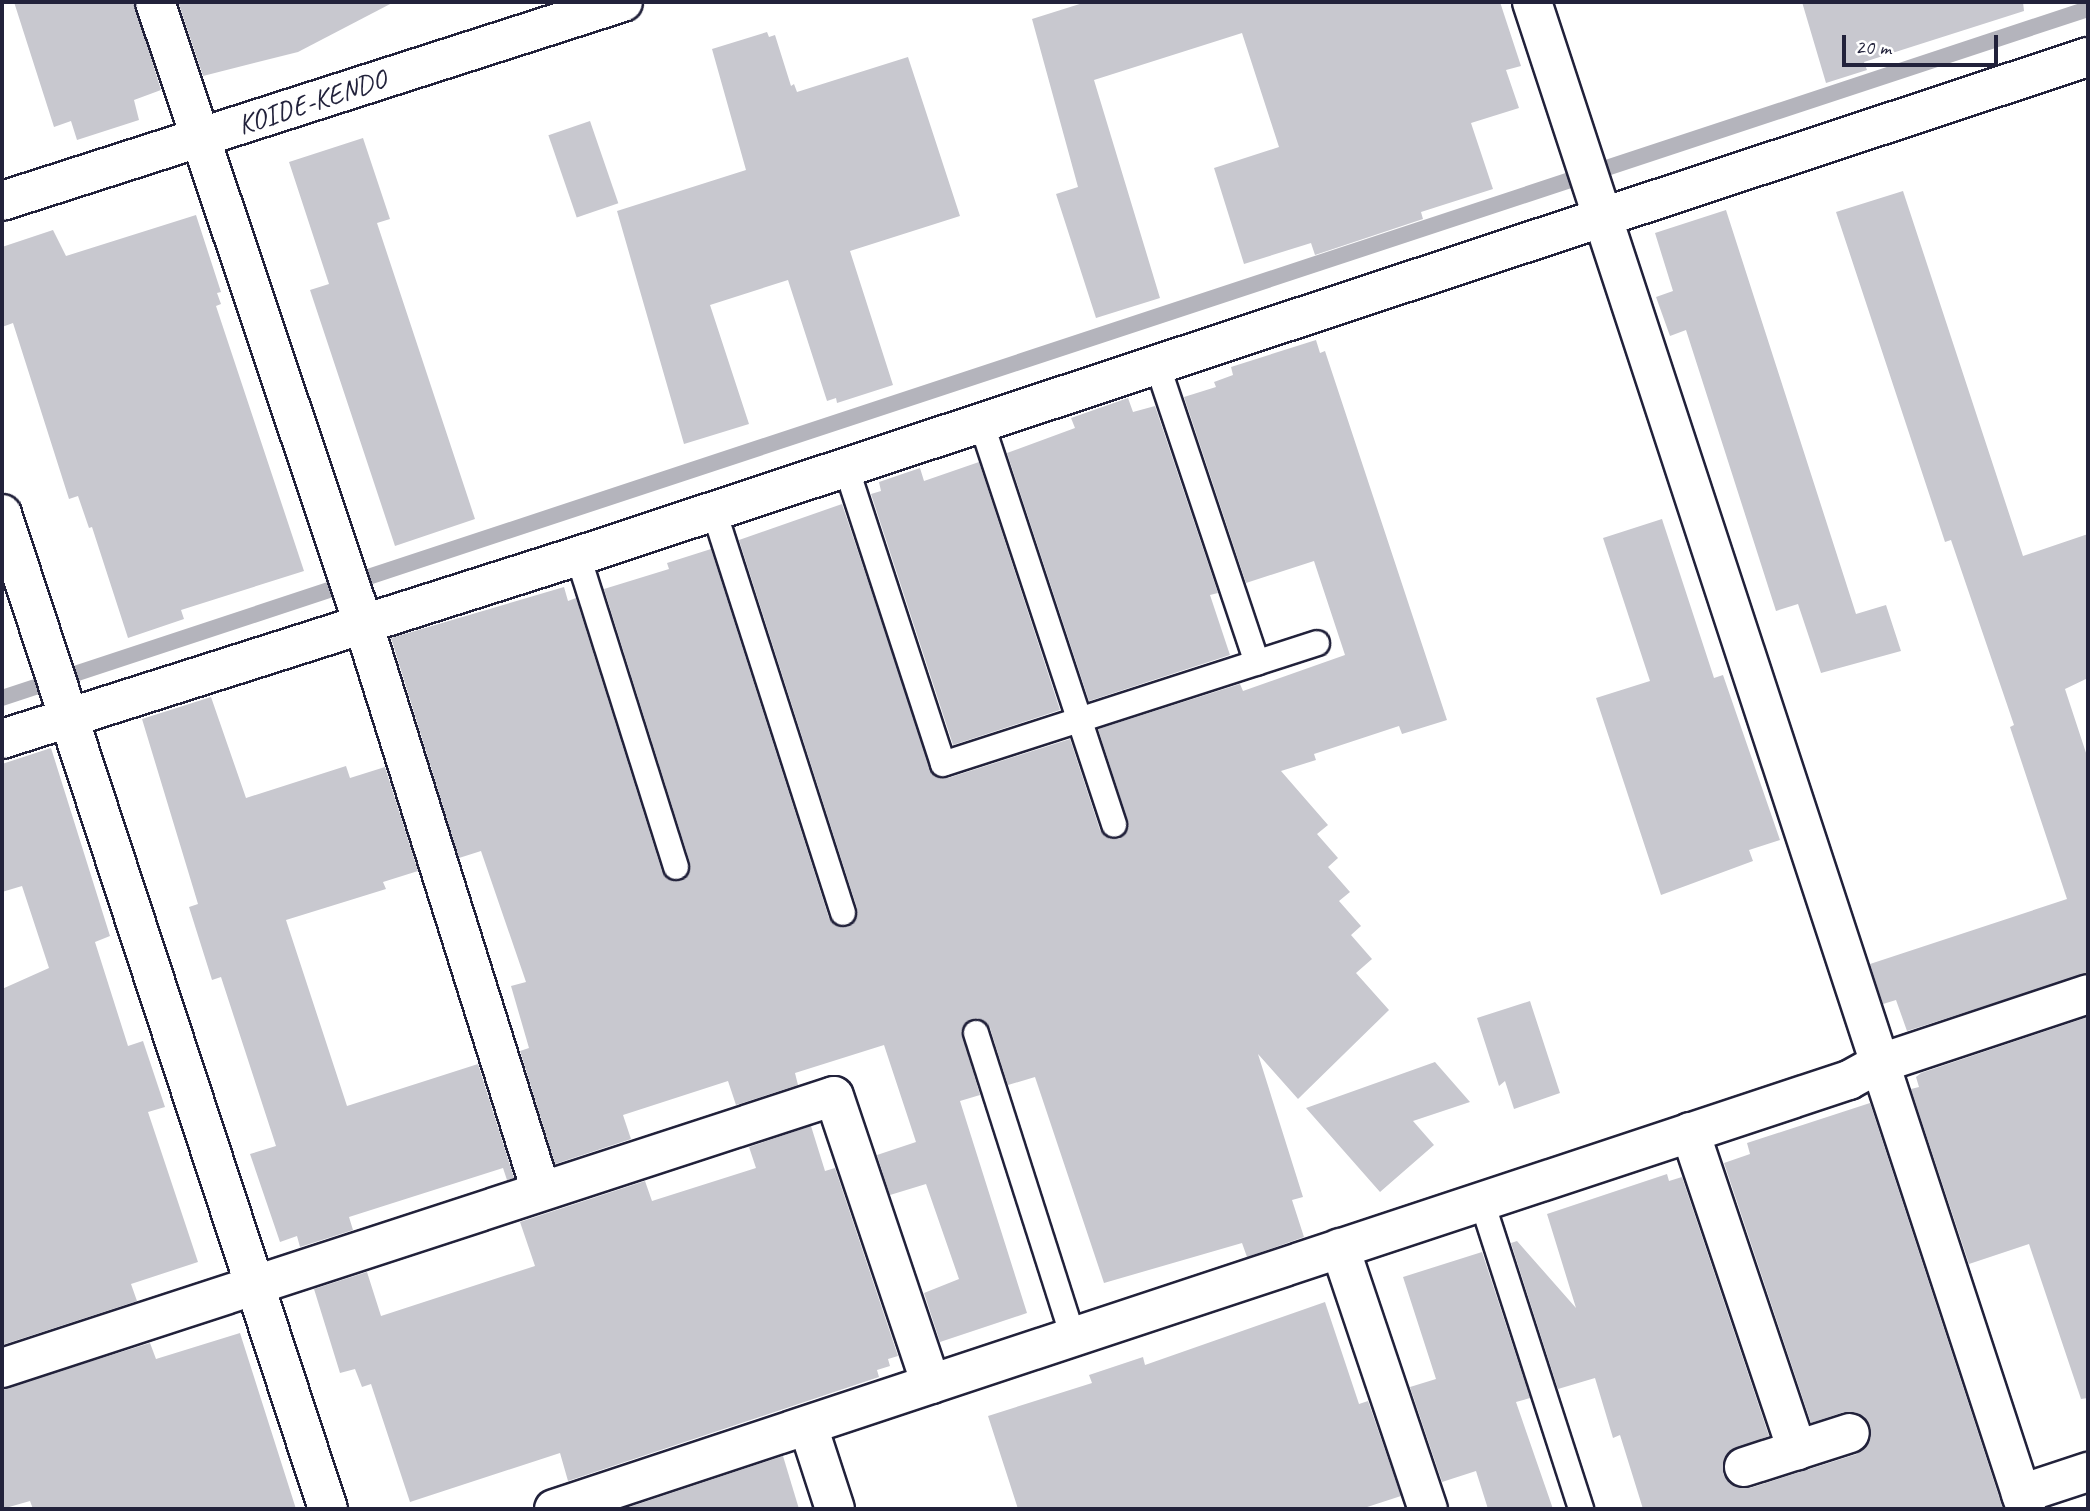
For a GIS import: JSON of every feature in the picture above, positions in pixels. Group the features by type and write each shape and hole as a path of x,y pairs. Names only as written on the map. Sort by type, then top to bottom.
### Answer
{"street":[{"path":"155,2 360,616 541,1191"},
{"name":"KOIDE-KENDO","path":"2,201 622,2"},
{"path":"1532,2 1878,1064 2024,1502 2088,1472"},
{"path":"2,738 62,697 578,556 1157,363 1601,211 2088,57"},
{"path":"2,514 328,1509"},
{"path":"570,1507 931,1384 1849,1080 1878,1064 2088,994"},
{"path":"2,1367 834,1096 931,1384"},
{"path":"1690,1132 1797,1450"},
{"path":"1340,1248 1429,1509"},
{"path":"808,1426 835,1509"},
{"path":"1744,1467 1850,1433"}],"lane":[{"path":"1157,363 1257,663"},
{"path":"981,422 1114,825"},
{"path":"846,467 943,764 1317,643"},
{"path":"714,511 843,913"},
{"path":"578,556 676,867"},
{"path":"976,1033 1073,1337"},
{"path":"1482,1202 1581,1509"}],"building":[{"path":"14,2 134,2 161,90 134,100 139,120 77,140 71,121 54,127"},
{"path":"178,2 394,2 298,52 203,76"},
{"path":"1086,2 1500,2 1521,66 1506,70 1519,108 1471,123 1493,189 1421,212 1423,219 1315,255 1311,243 1244,264 1214,168 1279,147 1242,33 1094,80 1160,298 1096,318 1056,194 1078,187 1032,19"},
{"path":"1802,2 2023,2 2024,11 1864,62 1867,70 1826,83"},
{"path":"767,32 769,37 775,35 791,86 794,84 797,92 908,57 960,216 850,251 893,385 837,403 836,398 827,401 788,280 710,305 749,424 684,444 617,211 746,170 712,49"},
{"path":"590,121 618,203 577,218 548,135"},
{"path":"363,138 390,219 377,223 475,519 395,546 310,290 329,284 289,162"},
{"path":"1903,191 2023,556 2088,534 2088,678 2065,689 2088,759 2088,973 1907,1031 1896,1000 1883,1004 1870,964 2067,899 2010,727 2014,725 1951,540 1945,542 1836,212"},
{"path":"1726,210 1856,614 1886,605 1901,651 1821,673 1798,604 1776,611 1686,330 1670,336 1656,297 1673,291 1655,233"},
{"path":"196,215 221,292 217,293 221,304 216,306 304,571 181,610 184,619 128,638 92,527 89,528 78,496 69,499 13,323 2,327 2,247 53,230 66,256"},
{"path":"1316,340 1320,353 1325,351 1447,720 1402,734 1399,726 1314,754 1316,760 1281,771 1328,825 1317,834 1338,858 1328,867 1350,892 1339,901 1361,926 1351,935 1372,959 1356,973 1389,1010 1298,1099 1258,1054 1303,1197 1292,1200 1304,1237 1247,1257 1242,1243 1104,1283 1035,1077 1008,1085 990,1028 978,1018 966,1023 961,1031 980,1095 960,1101 1027,1313 940,1342 924,1293 959,1279 926,1184 890,1195 877,1155 916,1142 884,1045 795,1073 798,1085 736,1105 728,1081 623,1115 631,1139 555,1164 520,1051 529,1048 511,986 526,982 481,851 459,858 391,638 564,587 568,601 576,598 662,871 667,878 680,881 687,876 690,863 604,589 669,569 667,563 711,549 829,918 834,924 847,927 854,922 857,908 739,540 842,504 933,775 948,778 1070,739 1100,830 1110,839 1119,839 1128,829 1128,821 1098,729 1240,684 1243,691 1345,655 1314,561 1246,583 1184,397 1216,387 1214,382 1233,375 1231,367"},
{"path":"1128,398 1133,412 1155,406 1218,593 1210,595 1230,655 1089,701 1007,453 1075,428 1071,418"},
{"path":"979,462 1060,710 953,745 871,494 881,491 879,482 920,468 924,481"},
{"path":"1662,519 1714,678 1723,675 1780,840 1749,850 1753,861 1661,895 1596,698 1650,681 1603,538"},
{"path":"211,697 246,798 346,766 350,778 385,767 418,871 383,882 386,889 286,920 347,1106 478,1064 514,1178 507,1180 503,1168 349,1217 353,1230 300,1247 297,1236 280,1242 250,1154 276,1146 221,977 212,980 189,907 198,904 142,719"},
{"path":"51,748 110,936 95,942 128,1046 143,1041 165,1107 148,1112 198,1262 131,1284 137,1301 2,1345 2,989 49,968 22,886 2,892 2,764"},
{"path":"1530,1001 1560,1093 1514,1109 1505,1081 1499,1086 1477,1018"},
{"path":"2088,1017 2088,1398 2081,1399 2029,1244 1969,1264 1911,1089 1919,1087 1916,1077 1921,1073"},
{"path":"1435,1062 1470,1102 1413,1121 1434,1145 1380,1192 1306,1108"},
{"path":"1870,1103 2003,1509 1643,1509 1620,1435 1613,1438 1595,1378 1558,1389 1511,1243 1517,1241 1576,1308 1547,1214 1667,1174 1669,1181 1682,1177 1769,1436 1728,1452 1723,1474 1730,1484 1750,1488 1857,1454 1871,1437 1864,1416 1844,1412 1811,1423 1724,1163 1750,1154 1747,1143"},
{"path":"811,1126 825,1171 835,1168 898,1356 888,1359 890,1366 877,1370 879,1377 568,1481 560,1453 410,1502 371,1384 362,1387 355,1369 340,1373 314,1289 367,1272 381,1316 535,1266 520,1222 645,1181 652,1201 756,1168 749,1147"},
{"path":"1482,1252 1530,1398 1516,1402 1553,1509 1488,1509 1476,1471 1442,1482 1410,1387 1436,1379 1403,1277"},
{"path":"1325,1302 1359,1404 1368,1401 1401,1496 1361,1509 1018,1509 988,1416 1092,1383 1089,1375 1143,1357 1145,1365"},
{"path":"240,1333 296,1509 33,1509 30,1501 2,1509 2,1389 150,1343 156,1359"},
{"path":"783,1456 799,1509 623,1509"}],"waterway":[{"path":"2,698 2088,9"}]}
